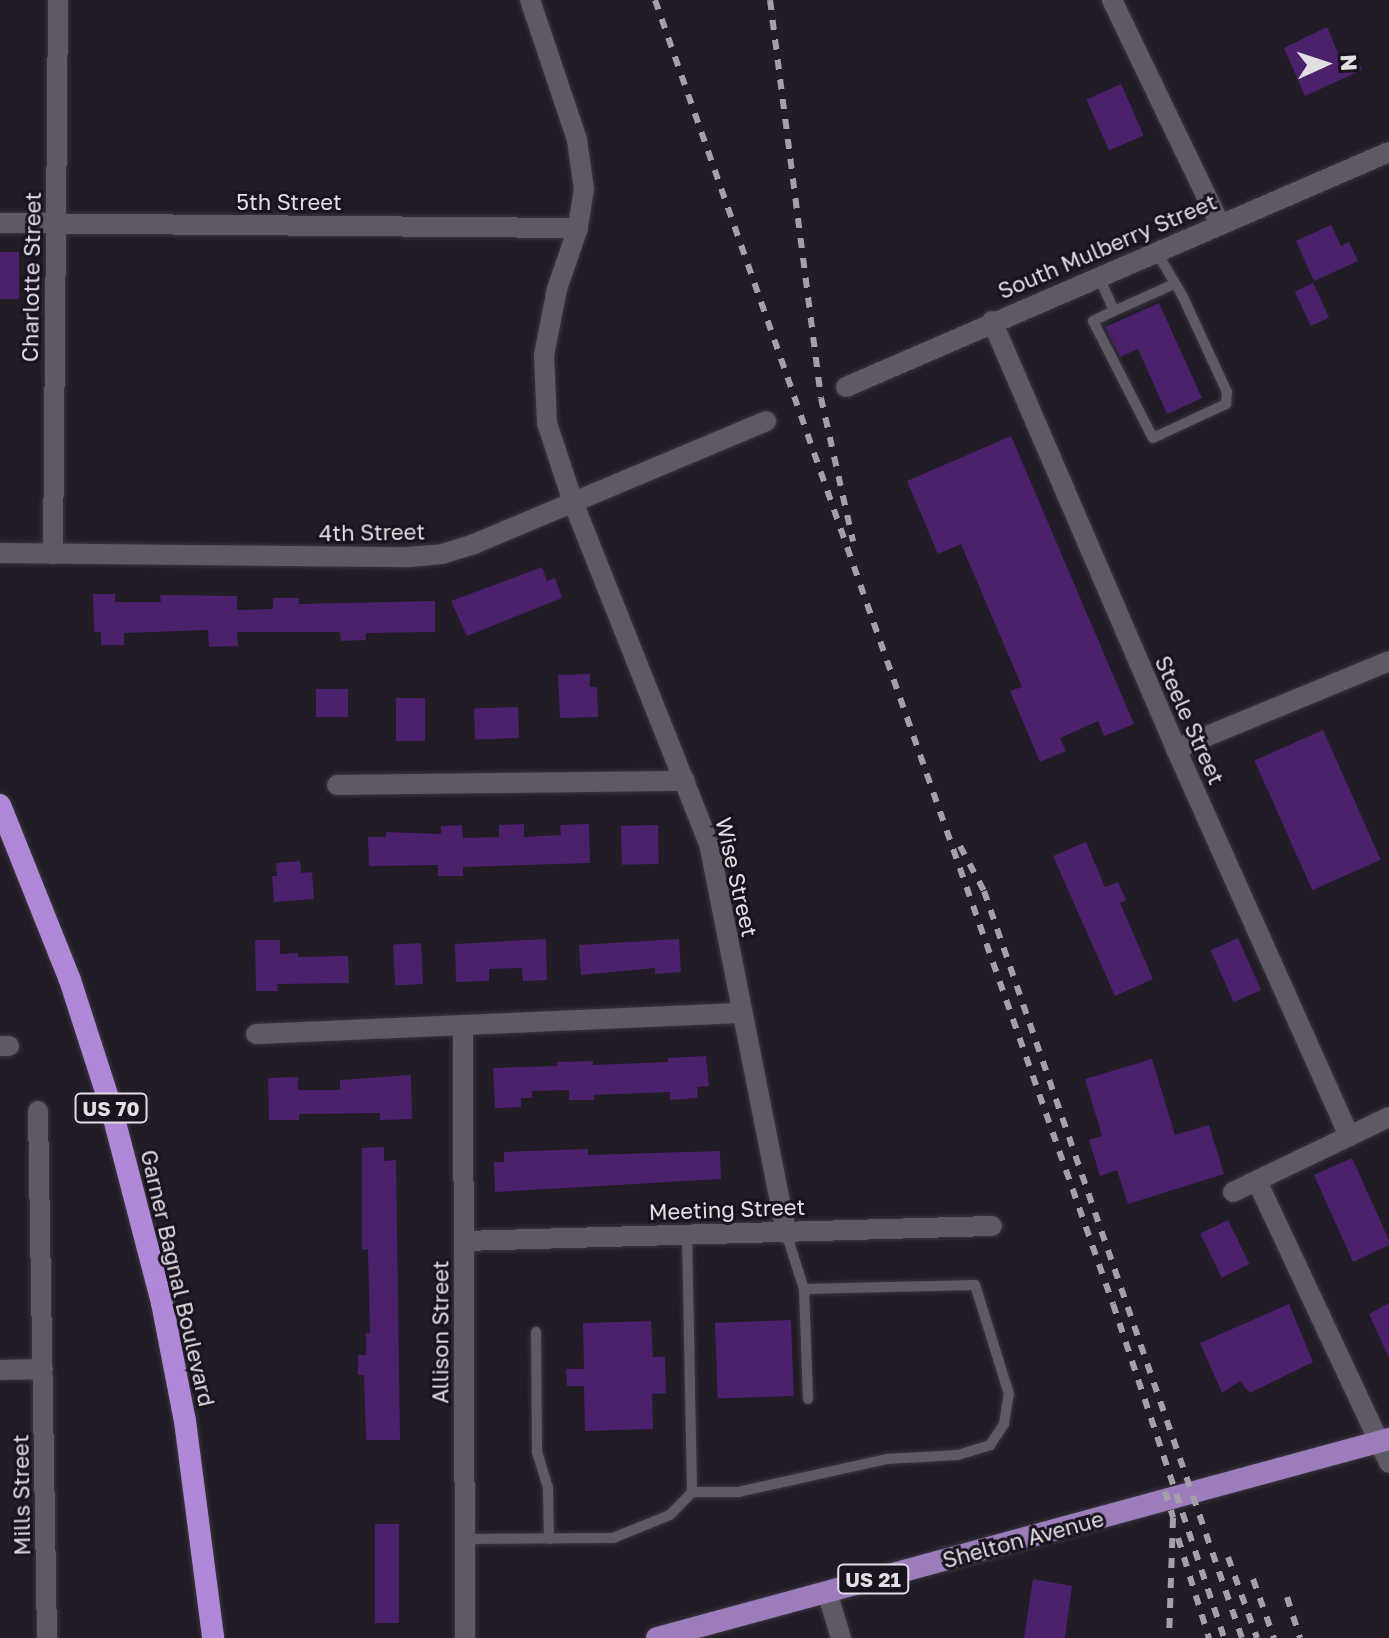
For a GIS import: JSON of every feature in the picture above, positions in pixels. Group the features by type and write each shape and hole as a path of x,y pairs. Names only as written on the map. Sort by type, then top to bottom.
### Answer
{"highway":[{"name":"Garner Bagnal Boulevard","path":"0,805 70,980 111,1107 151,1259 185,1421 213,1638"}],"main road":[{"name":"Shelton Avenue","path":"657,1638 1384,1441"}],"street":[{"name":"Charlotte Street","path":"53,554 58,0"},
{"name":"Wise Street","path":"530,0 577,140 584,189 578,228 557,289 544,355 547,423 573,502 685,781 715,869 786,1233"},
{"path":"1112,0 1220,224"},
{"name":"South Mulberry Street","path":"846,387 992,321 1389,152"},
{"name":"5th Street","path":"0,223 578,228"},
{"name":"Steele Street","path":"992,321 1176,749 1349,1136"},
{"name":"4th Street","path":"0,553 409,557 442,554 766,421"},
{"path":"1176,749 1389,661"},
{"path":"337,785 685,781"},
{"path":"256,1034 741,1013"},
{"name":"Allison Street","path":"463,1026 465,1638"},
{"name":"Mills Street","path":"38,1111 47,1638"},
{"path":"1233,1192 1389,1117"},
{"path":"1257,1181 1384,1441 1389,1463"},
{"name":"Meeting Street","path":"464,1241 992,1226"},
{"path":"0,1370 43,1369"},
{"path":"827,1592 841,1638"}],"lane":[{"path":"1156,251 1174,284 1223,377 1226,404 1153,438 1093,321 1174,284"},
{"path":"1098,276 1114,311"},
{"path":"786,1233 804,1289 808,1399"},
{"path":"465,1539 613,1538 670,1515 692,1492 687,1234"},
{"path":"692,1492 738,1492 887,1459 958,1455 990,1445 1004,1424 1009,1394 975,1285 804,1289"},
{"path":"536,1332 537,1452 548,1487 549,1539"}],"building":[{"path":"1327,27 1342,62 1356,55 1362,70 1305,96 1284,48"},
{"path":"1121,84 1144,135 1109,151 1086,99"},
{"path":"1331,225 1341,246 1349,242 1358,261 1314,281 1296,241"},
{"path":"0,252 19,252 19,299 0,299"},
{"path":"1313,283 1329,317 1311,326 1295,291"},
{"path":"1159,303 1202,398 1167,414 1138,349 1120,357 1105,327"},
{"path":"1011,436 1134,724 1104,736 1098,721 1060,738 1066,751 1040,762 1010,691 1022,687 961,544 938,554 907,481"},
{"path":"542,567 547,581 555,578 562,598 467,636 451,601"},
{"path":"93,594 115,594 115,602 161,602 160,595 237,596 237,610 273,609 273,598 299,598 299,604 435,601 435,632 366,633 366,640 341,641 340,632 237,632 238,646 209,647 208,630 124,633 124,645 101,645 101,632 94,632"},
{"path":"590,674 590,687 597,687 598,717 560,718 558,675"},
{"path":"316,689 348,689 348,717 316,717"},
{"path":"396,698 425,698 425,741 396,741"},
{"path":"518,707 519,738 475,740 474,709"},
{"path":"1323,730 1381,860 1312,890 1254,761"},
{"path":"524,824 524,837 561,835 560,825 589,824 590,863 463,867 463,876 438,876 438,865 369,866 368,837 386,837 386,832 441,834 441,826 462,825 463,838 499,837 499,825"},
{"path":"658,825 659,864 622,865 621,826"},
{"path":"1086,842 1105,887 1118,882 1126,900 1120,903 1153,979 1115,996 1053,856"},
{"path":"300,861 301,873 312,872 314,899 274,902 272,876 277,876 276,863"},
{"path":"1238,938 1261,990 1234,1002 1211,950"},
{"path":"546,939 547,980 523,981 522,968 489,969 489,981 456,982 455,944"},
{"path":"679,939 681,972 655,974 655,968 581,975 579,945"},
{"path":"255,940 280,940 280,954 298,953 298,957 348,956 349,983 277,984 278,991 256,991"},
{"path":"421,943 423,984 395,985 393,944"},
{"path":"706,1056 709,1086 697,1087 698,1098 670,1100 670,1092 594,1095 594,1100 569,1100 569,1090 532,1091 532,1098 521,1098 521,1107 495,1108 493,1068 557,1066 557,1062 593,1061 593,1065 668,1062 668,1058"},
{"path":"1152,1059 1175,1135 1209,1125 1224,1174 1128,1204 1117,1170 1100,1176 1089,1140 1102,1136 1085,1079"},
{"path":"411,1075 412,1119 380,1120 380,1113 299,1114 299,1120 269,1120 268,1078 298,1077 298,1090 340,1090 340,1080"},
{"path":"384,1147 384,1161 396,1160 400,1440 366,1440 364,1375 358,1375 358,1355 366,1355 366,1333 370,1333 368,1249 362,1250 362,1148"},
{"path":"588,1149 588,1155 720,1151 721,1179 495,1192 494,1162 504,1162 504,1152"},
{"path":"1352,1158 1389,1240 1389,1245 1353,1262 1314,1175"},
{"path":"1228,1220 1249,1264 1222,1278 1200,1234"},
{"path":"1389,1303 1389,1358 1369,1314"},
{"path":"1289,1304 1313,1362 1250,1393 1240,1381 1222,1393 1200,1343"},
{"path":"791,1320 794,1396 718,1399 715,1323"},
{"path":"651,1321 653,1357 665,1357 666,1393 652,1394 653,1429 585,1431 584,1386 567,1386 566,1369 584,1369 583,1323"},
{"path":"375,1524 399,1524 399,1623 375,1623"},
{"path":"1033,1579 1072,1586 1065,1638 1024,1638"}],"railway":[{"path":"655,0 1113,1304 1224,1638"},
{"path":"770,0 821,398 853,541"},
{"path":"960,846 984,891 1242,1638"},
{"path":"1165,1491 1173,1518 1169,1638"},
{"path":"1178,1538 1209,1638"},
{"path":"1228,1557 1257,1638"},
{"path":"1253,1579 1274,1638"},
{"path":"1287,1597 1300,1638"}]}
